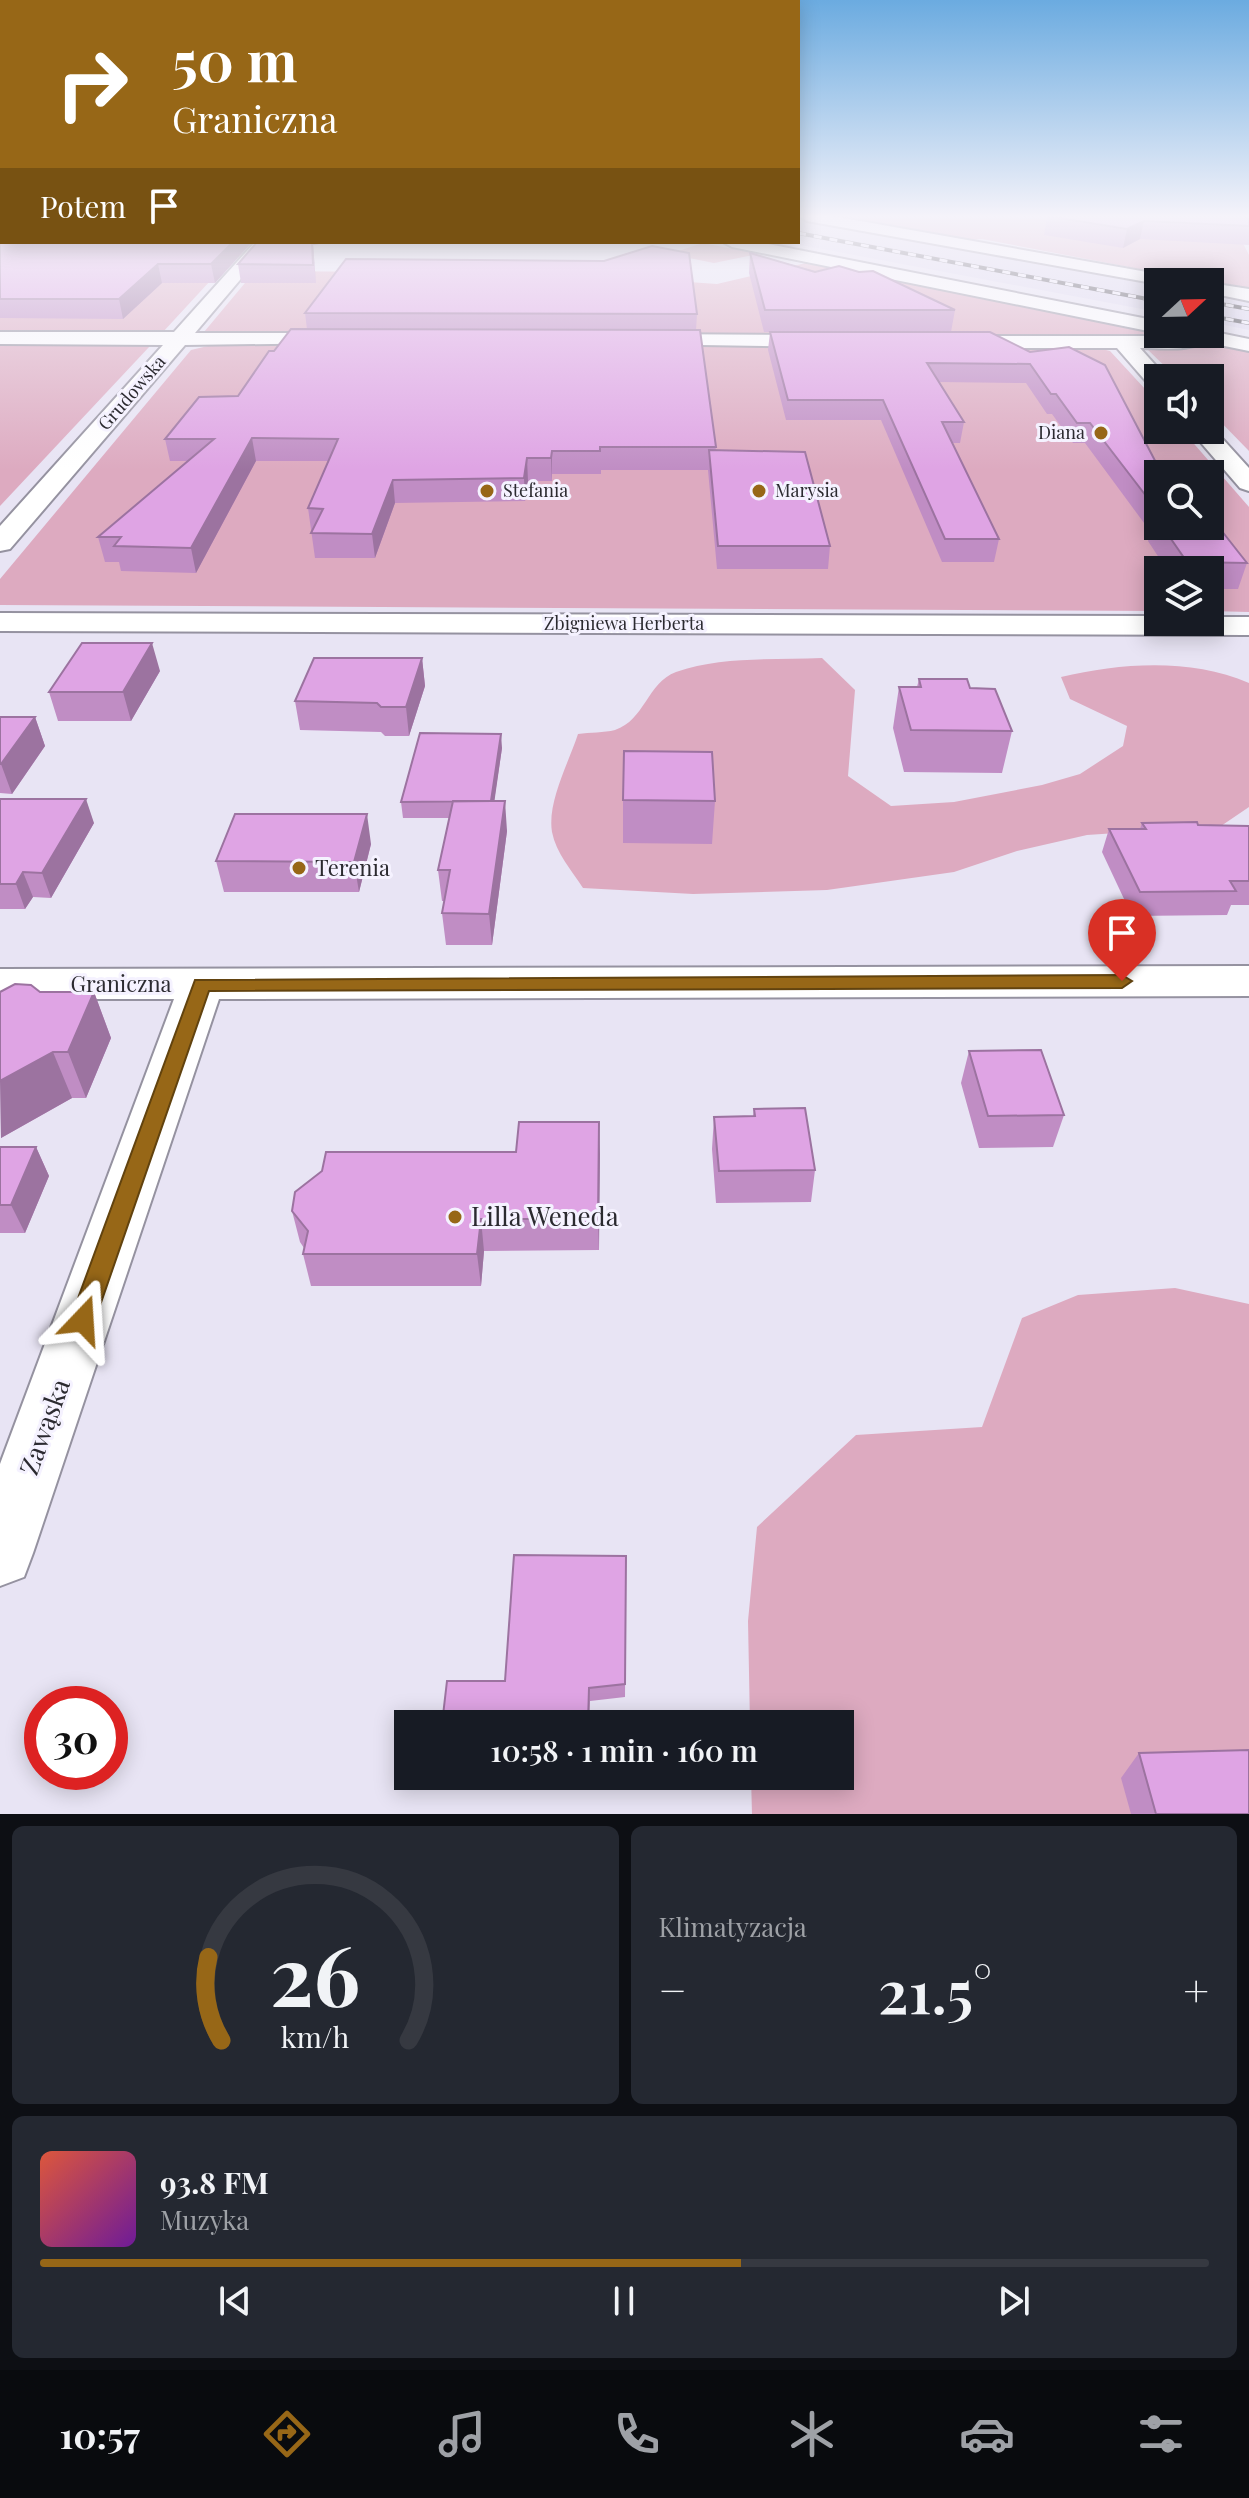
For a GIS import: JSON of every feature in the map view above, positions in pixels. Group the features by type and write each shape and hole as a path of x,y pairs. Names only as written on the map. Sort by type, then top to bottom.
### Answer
{"street":[{"name":"Grudowska","path":"0,543 213,301"},
{"path":"1026,301 1144,324"},
{"path":"0,338 355,339"},
{"path":"627,340 851,341"},
{"path":"1224,340 1249,345"},
{"path":"931,342 1144,342"},
{"path":"1123,342 1144,365"},
{"path":"1214,444 1249,483"},
{"name":"Zbigniewa Herberta","path":"0,622 1249,626"},
{"name":"Graniczna","path":"0,984 1249,981"},
{"name":"Zawąska","path":"0,1553 202,984"}],"shaded area":[{"path":"0,301 192,301 163,332 0,332"},
{"path":"230,301 998,301 1144,329 1144,336 204,332"},
{"path":"1098,301 1144,301 1144,309"},
{"path":"1224,301 1249,303 1249,330 1224,325"},
{"path":"0,345 150,346 0,506"},
{"path":"212,345 1098,348 1110,351 1144,388 1144,444 1194,444 1208,460 1144,460 1144,540 1224,540 1224,478 1249,507 1249,612 1224,611 1224,556 1144,556 1144,611 0,605 0,579 191,350"},
{"path":"1146,348 1249,350 1249,451 1224,425 1224,364 1163,364"},
{"path":"822,658 855,690 848,776 891,806 954,802 1042,785 1080,774 1123,746 1127,726 1070,699 1061,677 1156,665 1203,670 1249,683 1249,807 1221,826 1087,835 1017,851 954,872 827,890 693,894 583,888 557,847 551,820 556,795 578,734 611,731 625,725 658,684 676,672 729,661"},
{"path":"1175,1288 1249,1304 1249,1814 752,1814 751,1790 854,1790 854,1710 750,1710 748,1621 757,1527 856,1435 982,1427 1022,1318 1078,1295"}],"building":[{"path":"314,301 695,301 697,314 305,313"},
{"path":"763,301 935,301 955,310 765,310"},
{"path":"291,329 700,330 716,447 600,447 600,451 552,451 551,458 527,458 524,478 393,480 372,534 311,533 323,509 308,508 338,439 252,438 191,548 114,546 121,537 98,537 214,439 165,439 199,397 238,396 269,351 274,351"},
{"path":"770,332 990,332 1030,352 1069,347 1105,365 1155,460 1144,460 1144,493 1090,423 1077,423 1030,364 927,363 964,422 942,422 999,539 945,539 883,400 788,400"},
{"path":"709,450 805,452 830,546 718,546"},
{"path":"1224,534 1247,563 1224,563 1224,556 1183,556 1172,540 1224,540"},
{"path":"82,643 152,643 123,692 49,692"},
{"path":"314,658 422,658 406,707 381,707 377,703 295,701"},
{"path":"919,679 967,679 970,688 995,689 1012,731 911,730 899,687 921,687"},
{"path":"0,717 35,717 1,764 0,764"},
{"path":"420,733 501,734 491,801 401,802"},
{"path":"624,751 712,752 715,801 623,800"},
{"path":"0,799 86,799 42,873 23,872 16,884 0,884"},
{"path":"453,801 505,801 489,914 442,913 450,870 438,870"},
{"path":"235,814 367,814 354,862 216,861"},
{"path":"1197,822 1198,825 1249,826 1249,881 1230,881 1236,891 1140,892 1109,829 1146,829 1142,823"},
{"path":"15,984 31,985 40,992 94,992 68,1052 53,1052 0,1081 0,992"},
{"path":"1041,1050 1064,1115 988,1116 969,1051"},
{"path":"805,1108 815,1170 719,1171 714,1117 755,1116 754,1109"},
{"name":"Lilla Weneda","path":"519,1122 599,1122 598,1219 481,1219 477,1254 303,1254 308,1231 292,1211 295,1192 322,1171 326,1152 516,1152"},
{"path":"0,1147 36,1147 11,1205 0,1205"},
{"path":"514,1555 626,1556 625,1684 589,1688 588,1710 444,1710 447,1681 505,1681"},
{"path":"1249,1750 1249,1814 1156,1814 1139,1753"}],"railway":[{"path":"1224,305 1249,309"},
{"path":"1224,319 1249,323"}],"place":[{"name":"Diana","path":"1101,433"},
{"name":"Stefania","path":"487,491"},
{"name":"Marysia","path":"759,491"},
{"name":"Terenia","path":"299,868"},
{"name":"Lilla Weneda","path":"455,1217"}],"route":[{"path":"83,1320 202,984 1122,981"}]}
